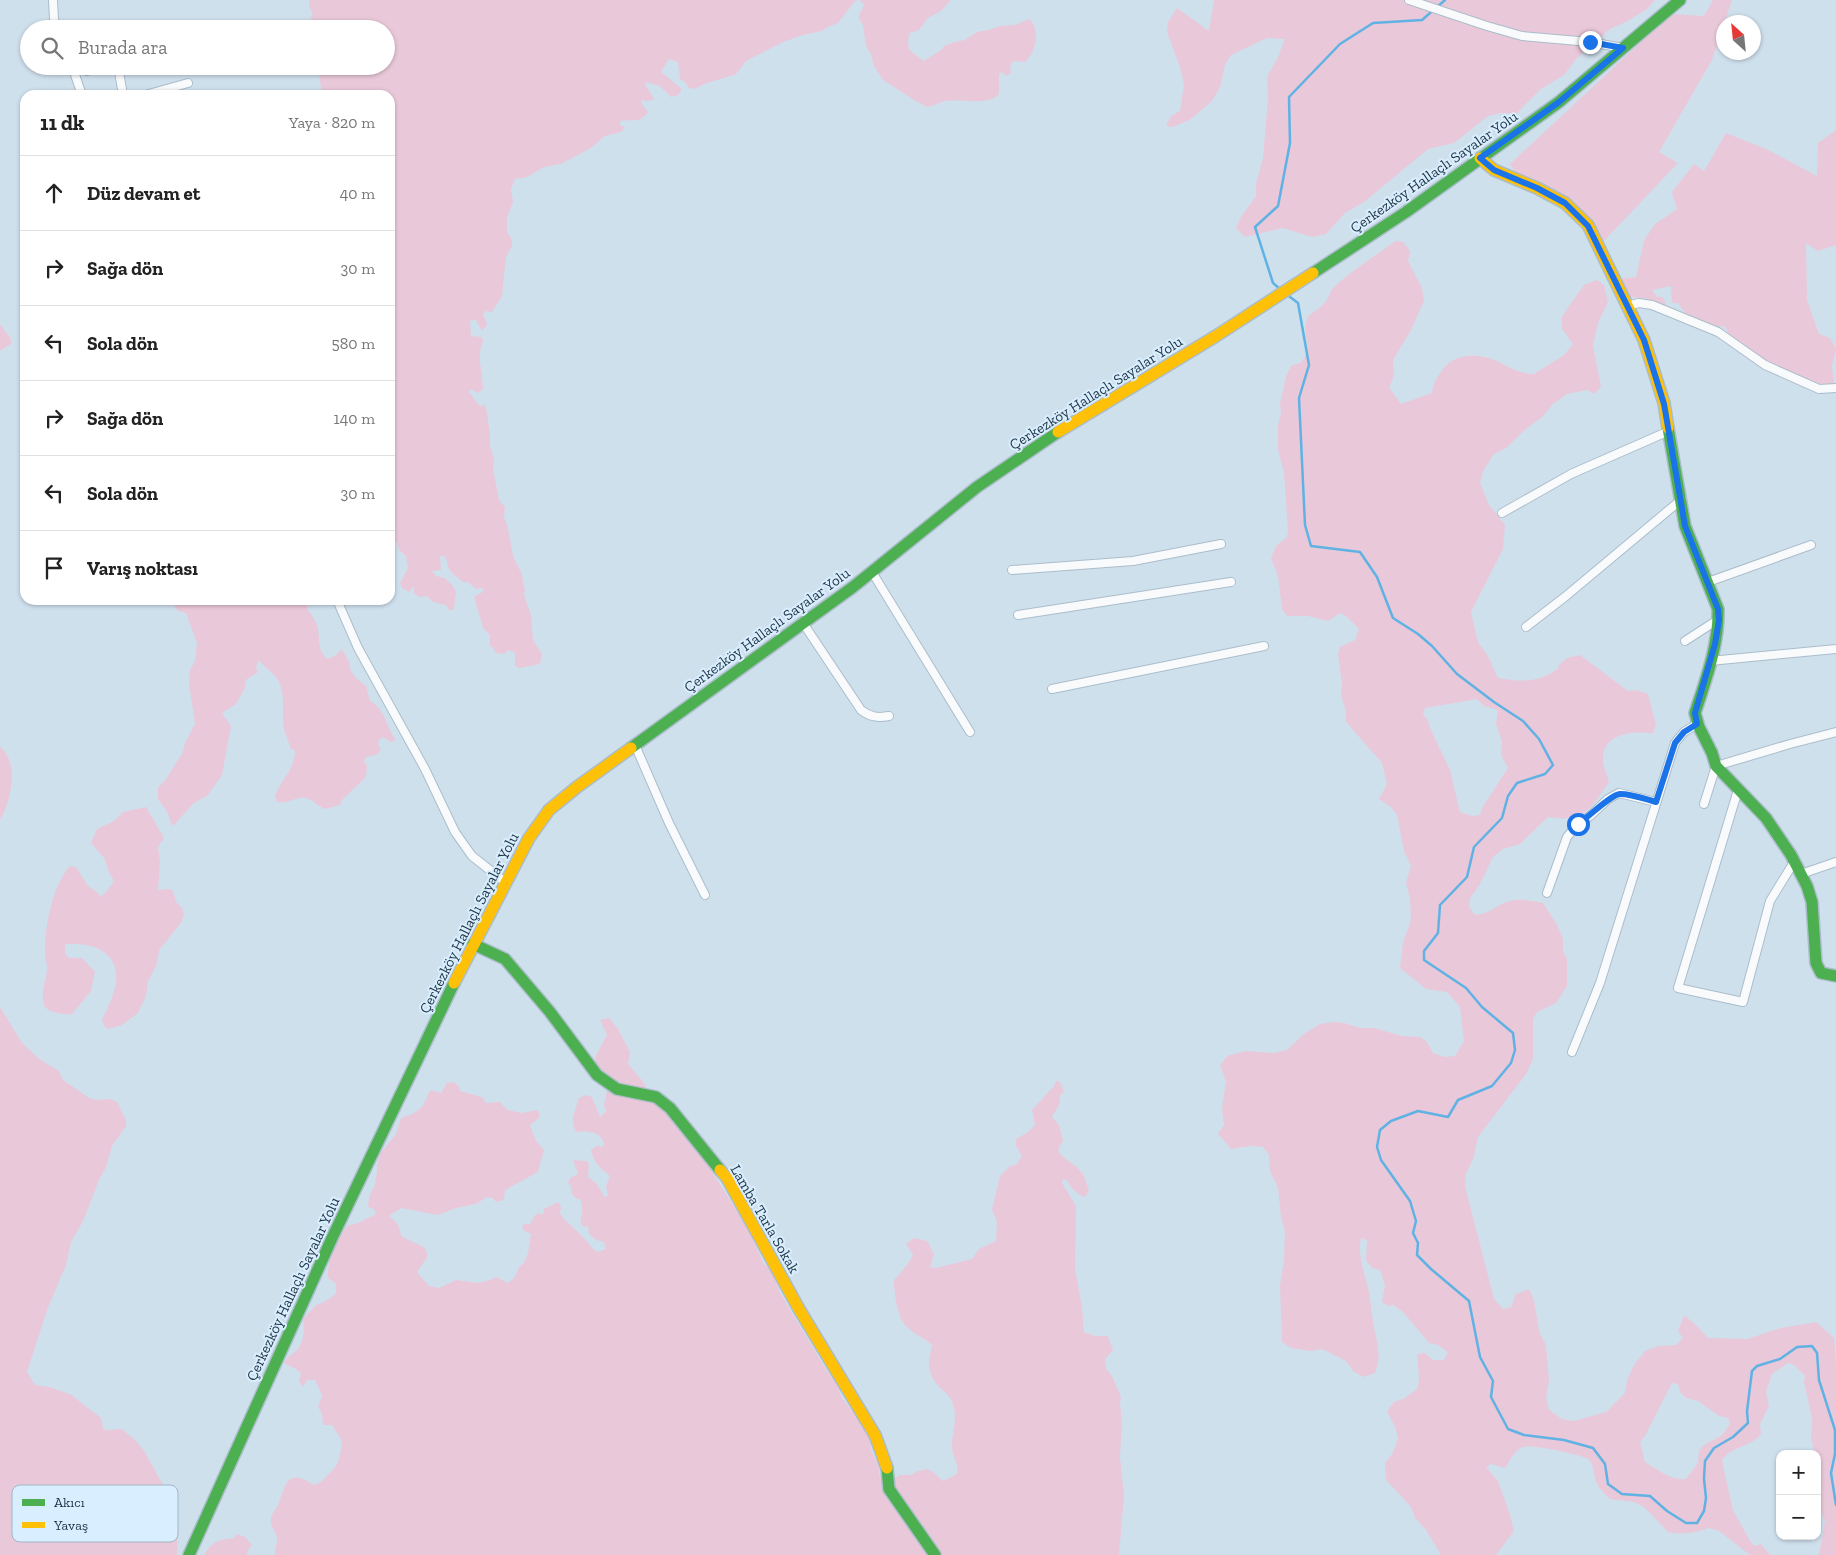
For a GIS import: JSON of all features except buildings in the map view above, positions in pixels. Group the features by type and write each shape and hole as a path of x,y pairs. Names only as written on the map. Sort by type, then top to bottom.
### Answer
{"main road":[{"name":"Çerkezköy Hallaçlı Sayalar Yolu","path":"189,1555 332,1238 473,944 529,838 549,810 577,787 872,572 977,488 1062,430 1269,303 1406,212 1559,102 1680,0"},
{"path":"1480,158 1494,170 1537,188 1565,203 1588,226 1644,340 1664,404 1682,499 1685,526 1718,609 1719,620 1710,662 1695,713 1697,724 1715,758 1716,766 1766,818 1801,874 1812,902 1816,963 1821,974 1836,976"},
{"name":"Lamba Tarla Sokak","path":"473,944 505,959 550,1012 597,1075 617,1090 656,1097 670,1108 727,1178 799,1309 875,1435 886,1463 889,1489 935,1555"}],"street":[{"path":"53,0 54,20"},
{"path":"1409,0 1522,36 1590,42 1623,48"},
{"path":"75,75 80,90"},
{"path":"120,75 123,90"},
{"path":"179,90 188,83"},
{"path":"1627,306 1639,303 1652,305 1718,332 1765,366 1819,389 1836,388"},
{"path":"1502,513 1571,474 1669,430"},
{"path":"1526,627 1682,499"},
{"path":"1012,570 1133,561 1221,544"},
{"path":"1708,582 1811,545"},
{"path":"872,572 970,732"},
{"path":"1018,615 1231,582"},
{"path":"339,605 358,648 426,769 455,832 472,856 505,882"},
{"path":"1685,641 1719,620"},
{"path":"803,623 861,710 868,715 889,716"},
{"path":"1052,689 1264,646"},
{"path":"1710,662 1836,649"},
{"path":"1572,1052 1600,984 1675,743 1684,732 1697,724"},
{"path":"1704,804 1716,766 1836,732"},
{"path":"635,745 704,895"},
{"path":"1738,790 1678,988 1743,1002 1770,901 1794,862"},
{"path":"1547,893 1567,837 1578,824 1595,812 1608,799 1619,794 1656,802"},
{"path":"1801,874 1836,862"}],"shaded area":[{"path":"309,0 858,0 855,1 838,23 822,31 783,42 746,61 734,75 694,89 689,88 680,79 678,62 669,59 661,72 682,89 678,95 671,97 660,86 646,82 645,84 654,99 649,101 641,100 648,112 645,116 639,120 620,121 620,125 625,127 621,132 605,136 591,148 561,164 544,167 527,177 515,179 511,189 513,202 507,217 507,232 512,240 512,246 506,257 502,296 492,312 486,311 483,314 487,324 482,331 476,320 470,321 471,336 482,337 483,342 480,359 483,389 478,393 471,389 469,392 481,407 483,404 486,407 490,446 494,458 493,468 499,500 505,507 504,517 513,556 522,575 524,595 531,615 533,640 542,654 540,664 519,668 515,666 515,653 508,650 504,654 496,653 490,646 490,635 483,628 474,597 484,591 482,588 476,589 468,582 461,581 450,571 444,556 440,556 441,570 432,571 436,576 445,578 453,586 456,592 454,609 450,611 446,605 433,601 427,596 419,597 414,593 413,587 409,592 402,588 400,583 408,568 406,556 399,550 395,541 395,90 321,90 319,75 395,75 395,20 311,20 312,12"},
{"path":"860,0 951,0 941,11 928,18 919,30 910,33 908,40 909,50 924,61 944,46 965,40 977,32 1000,26 1015,25 1029,19 1035,29 1036,41 1032,53 1025,62 1013,61 1010,66 1011,73 1006,76 1002,72 999,74 999,94 994,98 982,101 946,101 927,107 883,80 874,66 871,54 866,46 863,25 859,19 864,5"},
{"path":"1214,0 1655,0 1647,9 1610,29 1576,59 1564,75 1541,89 1516,114 1501,113 1488,116 1454,143 1428,149 1364,202 1345,213 1326,234 1312,237 1283,228 1245,237 1236,228 1241,217 1256,196 1256,184 1263,158 1268,98 1267,77 1285,39 1267,38 1231,55 1225,65 1220,87 1212,101 1191,119 1173,127 1166,126 1171,116 1180,111 1184,85 1180,67 1167,32 1168,22 1177,8 1209,31"},
{"path":"1713,0 1732,0 1727,15 1716,15 1716,48 1712,60 1659,152 1678,163 1603,242 1555,196 1521,181 1510,164 1671,14 1704,16"},
{"path":"1836,130 1836,245 1818,251 1806,243 1807,300 1819,334 1830,338 1836,349 1832,366 1834,383 1816,386 1765,364 1732,340 1725,327 1721,326 1715,329 1688,317 1678,303 1672,303 1671,286 1652,290 1657,297 1663,297 1667,307 1645,298 1627,297 1616,279 1636,277 1644,240 1655,224 1677,209 1672,192 1694,164 1704,171 1726,133 1766,149 1817,176 1818,143"},
{"path":"1395,241 1403,242 1410,251 1408,261 1422,288 1424,301 1411,330 1393,360 1394,376 1389,387 1401,404 1432,393 1436,380 1443,369 1461,357 1490,358 1510,368 1534,374 1564,355 1573,344 1562,329 1562,317 1584,285 1597,280 1604,285 1608,302 1598,323 1593,346 1601,386 1595,394 1587,390 1567,394 1553,404 1542,417 1506,448 1494,454 1483,471 1480,483 1489,505 1505,525 1503,549 1471,612 1478,642 1488,656 1498,678 1522,681 1536,679 1558,669 1559,665 1567,658 1580,655 1628,691 1637,690 1648,694 1656,725 1653,733 1627,734 1612,740 1607,745 1603,763 1609,782 1591,806 1585,812 1570,818 1548,817 1520,844 1503,849 1493,857 1480,884 1470,898 1469,907 1475,915 1485,913 1505,902 1516,900 1543,903 1556,923 1563,939 1563,951 1567,959 1567,986 1556,1003 1537,1012 1533,1019 1533,1059 1526,1074 1478,1137 1474,1157 1466,1174 1465,1186 1494,1299 1503,1309 1511,1307 1516,1294 1529,1289 1534,1300 1539,1331 1546,1345 1549,1381 1546,1398 1549,1410 1562,1419 1574,1421 1606,1412 1625,1393 1627,1380 1634,1365 1645,1351 1658,1346 1676,1345 1683,1338 1678,1331 1684,1315 1708,1338 1747,1339 1781,1328 1816,1322 1834,1338 1836,1367 1836,1555 1819,1555 1825,1522 1821,1511 1821,1450 1813,1450 1811,1435 1812,1419 1804,1382 1805,1376 1794,1365 1788,1363 1772,1374 1766,1392 1769,1406 1760,1424 1761,1434 1752,1442 1730,1452 1722,1461 1733,1510 1754,1546 1761,1544 1770,1555 1750,1555 1719,1531 1709,1528 1688,1533 1668,1532 1644,1507 1634,1502 1610,1499 1598,1486 1592,1464 1588,1459 1555,1450 1527,1446 1512,1456 1505,1468 1491,1464 1486,1467 1498,1481 1514,1531 1496,1555 1441,1555 1426,1530 1415,1518 1411,1507 1386,1480 1385,1463 1392,1454 1398,1439 1396,1429 1387,1411 1394,1402 1405,1398 1418,1388 1417,1354 1425,1353 1433,1360 1444,1360 1448,1352 1438,1345 1429,1343 1403,1312 1393,1305 1388,1306 1382,1302 1385,1285 1380,1270 1372,1268 1366,1260 1367,1240 1361,1238 1360,1252 1369,1292 1378,1350 1375,1373 1364,1377 1354,1372 1346,1361 1322,1349 1310,1351 1291,1348 1282,1342 1280,1285 1284,1260 1285,1231 1281,1217 1278,1188 1270,1171 1269,1155 1263,1147 1251,1146 1231,1149 1218,1134 1224,1125 1222,1109 1226,1081 1220,1066 1227,1056 1246,1051 1273,1053 1287,1050 1304,1034 1320,1024 1333,1022 1360,1028 1374,1028 1402,1036 1420,1037 1427,1042 1433,1053 1444,1057 1455,1056 1464,1041 1460,1007 1447,992 1426,989 1400,968 1403,942 1411,920 1410,899 1406,883 1411,866 1404,851 1397,815 1391,807 1379,799 1387,784 1382,763 1346,722 1346,712 1341,695 1342,684 1338,654 1340,647 1355,640 1359,629 1346,616 1340,613 1328,621 1308,616 1287,616 1282,609 1278,576 1271,558 1276,546 1287,537 1288,530 1284,473 1278,450 1280,404 1286,376 1292,365 1301,363 1308,351 1305,327 1308,316 1324,304 1332,289 1355,269","holes":["1477,699 1484,706 1498,710 1496,724 1502,741 1501,755 1508,768 1482,808 1480,815 1472,816 1460,812 1450,770 1423,714 1425,708","1672,1383 1678,1384 1680,1392 1686,1398 1698,1401 1719,1416 1728,1418 1730,1424 1721,1436 1704,1445 1699,1450 1698,1463 1686,1479 1670,1476 1645,1462 1640,1442 1645,1436"]},
{"path":"0,324 11,339 11,344 0,351"},
{"path":"174,605 307,605 307,608 317,625 324,656 328,659 335,656 342,649 349,662 350,669 355,677 366,686 370,701 383,714 396,740 391,742 383,737 379,740 378,744 381,750 376,755 366,757 364,762 367,765 366,777 342,800 340,805 325,809 303,797 285,802 277,802 275,796 293,763 295,751 290,748 283,723 283,695 279,683 276,677 259,660 256,667 258,672 246,680 245,688 236,704 222,713 231,726 222,775 208,795 194,803 173,826 168,813 158,799 158,788 183,752 185,743 195,724 189,684 190,670 195,661 197,643 186,613 178,611"},
{"path":"0,747 10,762 12,782 7,803 0,820"},
{"path":"146,807 164,838 158,847 160,862 158,890 169,889 173,891 176,902 182,908 184,915 181,923 159,950 157,964 148,981 146,996 138,1013 122,1025 108,1029 104,1026 102,1020 111,1001 116,981 116,971 113,962 107,954 97,948 85,945 65,944 65,954 70,958 82,958 95,972 91,991 72,1014 52,1012 46,1008 43,1000 47,972 45,945 50,908 58,885 70,866 76,867 88,886 98,893 100,897 107,891 114,881 109,873 105,859 91,843 97,829 114,821 123,812"},
{"path":"0,1007 22,1043 39,1059 59,1071 63,1080 89,1098 97,1100 111,1099 117,1102 126,1120 126,1126 112,1146 106,1167 83,1221 71,1242 66,1265 47,1310 27,1372 35,1385 49,1387 70,1394 101,1418 103,1428 106,1430 122,1429 144,1451 163,1485 12,1485 12,1542 178,1542 177,1555 0,1555"},
{"path":"609,1018 618,1029 630,1052 628,1064 644,1083 651,1098 669,1116 706,1162 747,1227 764,1264 773,1274 782,1296 837,1386 842,1398 866,1431 872,1452 878,1464 879,1475 886,1480 898,1477 899,1475 911,1475 927,1469 943,1481 957,1474 957,1464 952,1448 955,1420 954,1408 950,1398 935,1382 930,1372 929,1363 932,1345 906,1326 900,1317 897,1304 894,1280 913,1255 906,1244 914,1238 927,1241 934,1254 930,1267 936,1268 972,1259 979,1249 996,1241 997,1222 992,1209 1000,1176 1010,1166 1016,1165 1022,1156 1016,1146 1016,1139 1035,1125 1032,1110 1054,1086 1056,1081 1059,1081 1064,1091 1059,1097 1060,1103 1052,1117 1059,1125 1063,1140 1058,1150 1063,1157 1076,1166 1083,1174 1089,1190 1085,1197 1082,1196 1070,1186 1067,1180 1063,1179 1062,1183 1076,1206 1075,1268 1084,1332 1095,1336 1108,1336 1113,1350 1105,1359 1106,1368 1113,1378 1121,1397 1120,1457 1124,1496 1119,1555 276,1555 277,1537 271,1524 271,1517 286,1485 293,1478 305,1480 314,1485 321,1482 336,1466 340,1456 342,1441 332,1425 323,1425 322,1414 318,1407 322,1395 315,1380 307,1380 303,1387 299,1381 301,1374 298,1370 284,1363 301,1344 304,1331 303,1319 316,1305 336,1294 336,1284 328,1278 328,1271 333,1250 339,1238 347,1226 376,1214 374,1209 368,1207 369,1197 375,1185 379,1155 396,1134 401,1118 419,1110 431,1090 441,1093 447,1083 453,1082 459,1086 460,1091 482,1097 486,1103 500,1102 507,1110 522,1113 536,1110 539,1112 540,1117 530,1125 536,1141 544,1150 538,1172 505,1190 504,1200 496,1202 493,1198 487,1197 476,1204 456,1208 438,1215 401,1208 389,1216 400,1229 401,1236 425,1248 428,1256 417,1272 429,1286 439,1288 456,1280 478,1283 496,1277 508,1283 515,1277 528,1253 531,1234 523,1230 522,1227 524,1224 530,1224 535,1215 539,1213 543,1215 544,1209 558,1202 561,1207 560,1213 564,1219 593,1249 598,1252 606,1249 604,1242 596,1240 589,1234 588,1226 584,1227 582,1225 581,1200 573,1195 571,1186 568,1183 570,1178 578,1174 573,1160 586,1161 589,1163 588,1177 596,1183 605,1197 608,1196 606,1186 610,1176 595,1161 591,1150 598,1145 602,1148 603,1140 597,1134 584,1131 576,1132 573,1119 579,1098 586,1095 592,1097 600,1117 606,1111 604,1105 608,1086 598,1070 595,1060 607,1035 600,1020"},
{"path":"237,1534 245,1537 252,1545 247,1555 204,1555 213,1544 234,1538"}],"waterway":[{"path":"1280,289 1273,283 1255,227 1278,206 1290,143 1289,97 1340,44 1373,23 1422,20 1445,0"},
{"path":"1286,294 1298,303 1309,365 1299,398 1305,525 1311,546 1360,552 1377,577 1393,618 1418,634 1432,646 1457,674 1523,721 1539,739 1553,765 1545,774 1517,783 1508,796 1502,818 1474,847 1467,877 1440,905 1438,933 1424,951 1424,960 1466,988 1482,1007 1513,1033 1515,1050 1511,1063 1492,1086 1458,1100 1448,1117 1418,1111 1391,1121 1380,1130 1377,1147 1381,1160 1410,1201 1416,1221 1413,1233 1418,1243 1417,1255 1469,1301 1480,1357 1493,1381 1491,1397 1508,1429 1524,1435 1564,1440 1593,1448 1605,1464 1608,1484 1622,1494 1650,1496 1667,1511 1686,1523 1697,1523 1704,1511 1706,1498 1705,1461 1714,1448 1733,1437 1748,1423 1747,1411 1752,1371 1757,1366 1780,1359 1797,1347 1812,1346 1817,1353 1819,1380 1835,1430 1835,1454 1831,1473 1836,1505"}],"traffic: fast":[{"path":"1313,273 1406,212 1559,102 1680,0"},
{"path":"1668,428 1685,526 1718,609 1714,649 1695,713 1699,727 1712,753 1716,766 1766,818 1791,855 1807,886 1812,902 1816,963 1821,973 1836,976"},
{"path":"631,748 853,587 977,487 1058,432"},
{"path":"473,944 505,959 550,1012 597,1075 617,1089 656,1097 670,1108 720,1170"},
{"path":"189,1555 332,1238 454,983"},
{"path":"887,1468 889,1489 935,1555"}],"traffic: slow":[{"path":"1480,158 1494,170 1537,188 1565,203 1588,225 1644,340 1664,403 1668,428"},
{"path":"1058,432 1216,336 1313,273"},
{"path":"454,983 529,838 549,810 631,748"},
{"path":"720,1170 727,1178 799,1309 875,1435 887,1468"}],"route":[{"path":"1578,824 1600,808 1608,799 1619,794 1656,802 1675,743 1684,732 1697,724 1695,713 1715,644 1719,620 1714,595 1685,526 1682,499 1664,404 1644,340 1588,226 1565,203 1537,188 1494,170 1480,158 1559,102 1623,48 1590,42"}]}
